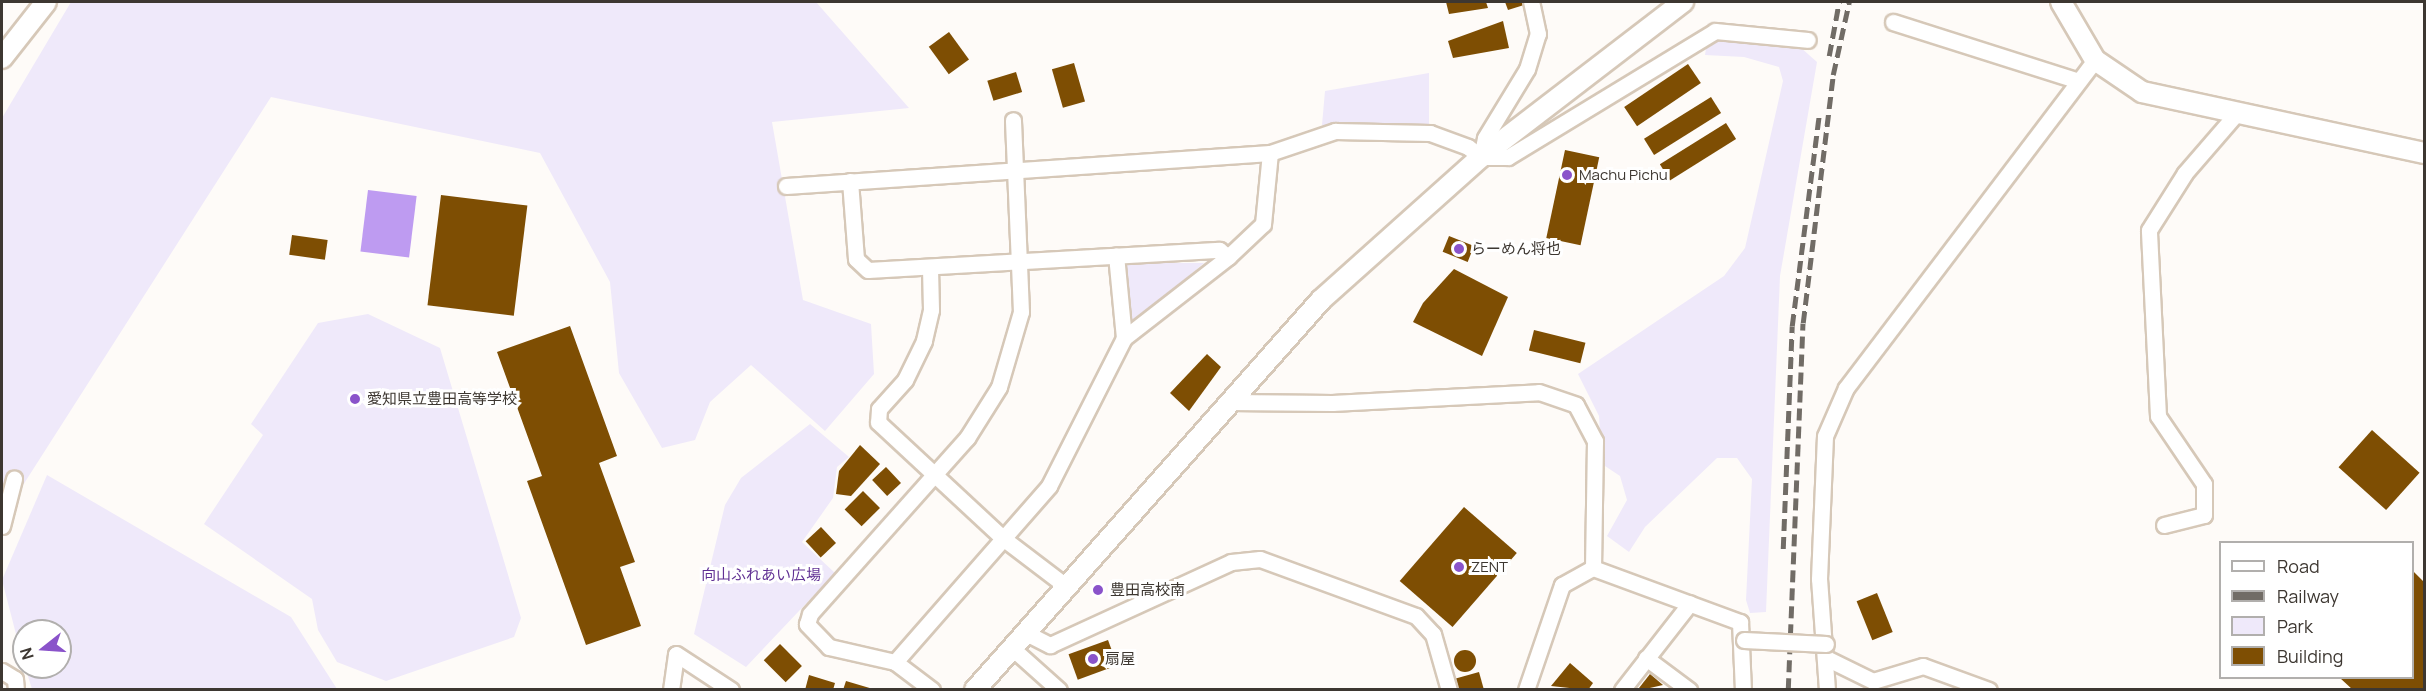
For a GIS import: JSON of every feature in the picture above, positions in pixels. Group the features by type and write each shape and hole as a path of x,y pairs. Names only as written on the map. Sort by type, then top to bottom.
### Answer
{"street":[{"path":"2,58 46,2"},
{"path":"1481,157 1485,138 1527,69 1538,34 1531,2"},
{"path":"975,690 1321,300 1481,157 1683,2"},
{"path":"2061,2 2095,60 2142,92 2424,153"},
{"path":"1893,22 2076,80"},
{"path":"786,186 1017,167 1270,153 1329,131 1416,132 1468,147 1481,157 1508,157 1715,31 1808,40"},
{"path":"1827,690 1828,659 1821,493 1825,436 1846,388 2076,80 2095,60"},
{"path":"2163,525 2204,516 2204,484 2158,416 2149,230 2185,173 2236,114"},
{"path":"932,690 895,662 829,647 812,633 808,619 980,421 999,387 1021,312 1022,264 1013,120"},
{"path":"895,662 1049,486 1124,338 1228,257 1263,224 1270,153"},
{"path":"850,181 858,264 871,271 1022,264 1116,255 1220,250 1228,257"},
{"path":"1116,255 1124,338"},
{"path":"930,268 932,310 924,341 877,417 879,426 1004,539 1066,586"},
{"path":"1230,402 1310,404 1539,392 1576,405 1595,441 1593,568"},
{"path":"2,526 14,479"},
{"path":"1026,633 1050,645 1231,562 1260,559 1416,616 1433,634 1449,690"},
{"path":"1526,690 1562,585 1593,568 1740,622 1744,640 1743,690"},
{"path":"1622,690 1690,603"},
{"path":"1744,640 1826,644"},
{"path":"1012,648 1059,690"},
{"path":"671,690 676,654 731,690"},
{"path":"1646,658 1689,690"},
{"path":"1828,659 1873,681 1923,666 1989,690"},
{"path":"2,671 15,679 16,690"}],"green space":[{"path":"71,2 816,2 909,108 772,122 803,300 871,324 874,374 825,431 751,365 710,402 695,440 662,448 619,373 610,282 540,153 271,97 2,518 2,118"},
{"path":"1723,39 1800,47 1817,62 1780,276 1766,612 1750,613 1746,600 1752,479 1737,458 1717,458 1645,527 1629,552 1607,536 1627,500 1620,476 1602,464 1599,416 1578,374 1724,276 1745,248 1783,81 1779,67 1744,57 1705,55 1707,42"},
{"path":"1429,73 1429,126 1322,125 1325,91"},
{"path":"1126,263 1204,263 1132,324"},
{"path":"368,314 440,348 521,618 514,637 386,681 337,662 318,630 312,599 204,524 263,435 251,424 318,323"},
{"name":"向山ふれあい広場","path":"810,424 849,457 837,467 833,498 802,542 835,573 746,667 694,634 725,505 741,478"},
{"path":"47,475 291,617 337,689 32,689 29,679 72,679 72,619 12,619 2,580"}],"shaded area":[{"path":"368,190 417,196 409,258 360,252"}],"building":[{"path":"1446,2 1486,2 1488,8 1449,14"},
{"path":"1505,2 1523,2 1524,5 1508,10"},
{"path":"1503,21 1509,48 1453,58 1448,41"},
{"path":"949,32 969,60 949,74 929,47"},
{"path":"1074,63 1085,101 1063,108 1052,69"},
{"path":"1688,64 1701,83 1637,126 1624,107"},
{"path":"1016,72 1022,92 993,101 987,81"},
{"path":"1711,97 1721,113 1654,155 1644,139"},
{"path":"1726,123 1736,139 1670,180 1660,164"},
{"path":"1565,150 1599,157 1581,245 1546,238"},
{"path":"441,195 527,206 514,316 427,305"},
{"path":"292,235 328,240 325,260 289,255"},
{"name":"らーめん将也","path":"1449,236 1474,246 1468,262 1443,252"},
{"path":"1454,269 1508,297 1482,356 1413,322 1423,303"},
{"path":"570,326 617,456 599,463 635,562 620,567 641,626 586,645 527,481 542,476 497,352"},
{"path":"1534,330 1585,343 1580,363 1529,350"},
{"path":"1207,354 1221,367 1189,411 1170,393"},
{"path":"2372,430 2420,473 2386,510 2339,467"},
{"path":"860,445 880,464 851,496 836,494 839,471"},
{"path":"886,467 901,483 887,496 872,480"},
{"path":"863,491 880,508 862,526 845,509"},
{"name":"ZENT","path":"1464,507 1517,553 1453,627 1400,581"},
{"path":"821,527 836,543 821,557 806,541"},
{"path":"2414,572 2424,582 2424,690 2353,690 2341,679 2414,679"},
{"path":"1877,593 1893,632 1872,640 1857,601"},
{"name":"扇屋","path":"1108,640 1117,665 1078,680 1069,654"},
{"path":"780,644 802,666 786,682 764,660"},
{"path":"1465,650 1475,657 1476,661 1469,671 1465,672 1455,665 1454,661 1461,651"},
{"path":"1570,663 1593,683 1588,690 1551,686"},
{"path":"1479,672 1484,690 1457,690 1454,679"},
{"path":"1650,674 1663,685 1641,690 1639,688"},
{"path":"809,675 835,683 833,690 805,690"},
{"path":"846,681 873,689 873,690 843,690"}],"railway":[{"path":"1829,56 1839,2"},
{"path":"1788,690 1803,323 1833,75 1849,2"},
{"path":"1783,549 1792,326 1819,116"}],"place":[{"name":"Machu Pichu","path":"1567,175"},
{"name":"らーめん将也","path":"1459,249"},
{"name":"愛知県立豊田高等学校","path":"355,399"},
{"name":"ZENT","path":"1459,567"},
{"name":"豊田高校南","path":"1098,590"},
{"name":"扇屋","path":"1093,659"}]}
